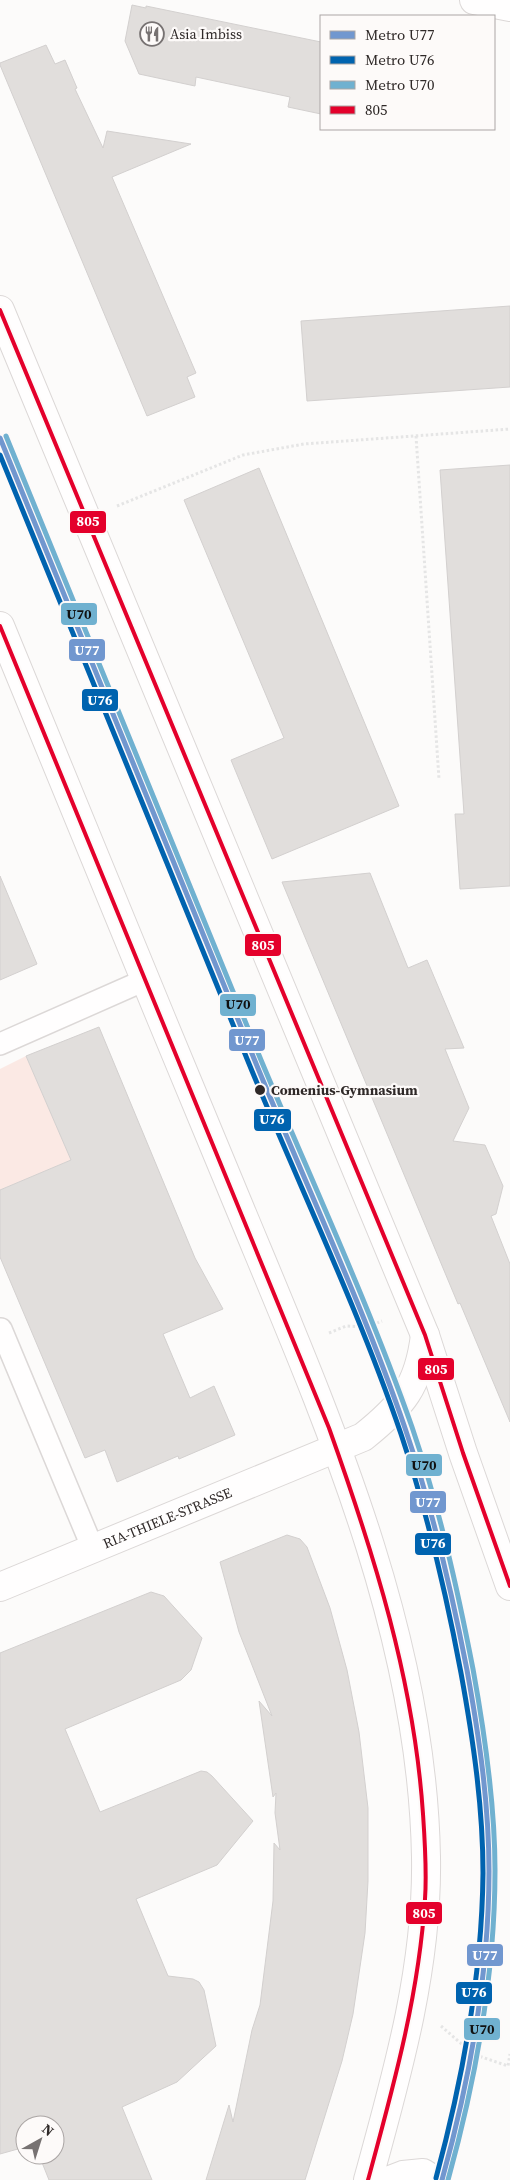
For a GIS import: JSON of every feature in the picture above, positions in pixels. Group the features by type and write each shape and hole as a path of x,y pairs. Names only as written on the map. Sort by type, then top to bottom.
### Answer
{"street":[{"path":"474,0 510,7"},
{"path":"0,310 425,1335 463,1452 510,1586"},
{"path":"0,626 304,1363 375,1559 397,1636 411,1705 421,1793 426,1857 423,1929 417,1972 397,2073 368,2180"},
{"name":"RIA-THIELE-STRASSE","path":"0,1587 363,1437 398,1406 410,1388 422,1361 425,1335"},
{"path":"390,2180 403,2175 423,2173 434,2180"}],"lane":[{"path":"0,1044 145,980"},
{"path":"1,1329 93,1549"}],"path":[{"path":"87,518 243,455 304,444 510,429"},
{"path":"416,436 439,779"},
{"path":"329,1341 326,1334 346,1326 368,1327 386,1319"},
{"path":"437,2031 439,2024 473,2054 508,2066 510,2054"}],"shaded area":[{"path":"26,1056 71,1160 0,1190 0,1069"}],"building":[{"path":"132,5 146,8 146,6 320,42 320,114 288,107 290,97 196,77 195,86 139,74 125,41"},
{"path":"46,45 55,64 65,60 77,88 75,89 103,148 107,131 191,144 112,177 196,373 187,377 195,397 147,416 0,65 0,63"},
{"path":"510,306 510,387 307,401 301,321"},
{"path":"510,465 510,886 460,889 455,814 464,814 440,470"},
{"path":"259,468 399,806 272,859 231,760 284,738 184,500"},
{"path":"370,873 408,968 427,960 464,1048 445,1049 469,1108 453,1141 485,1145 503,1186 496,1214 491,1216 510,1264 510,1422 460,1303 458,1304 282,882"},
{"path":"0,876 37,964 0,980"},
{"path":"99,1027 195,1258 223,1309 163,1334 190,1398 214,1386 235,1435 179,1459 178,1456 117,1482 105,1450 85,1458 0,1257 0,1190 71,1160 26,1056"},
{"path":"287,1535 300,1539 307,1547 330,1608 347,1670 359,1732 368,1808 368,1881 365,1933 353,2014 342,2061 305,2180 206,2180 229,2105 233,2122 252,2030 260,2005 273,1901 274,1843 280,1850 275,1813 276,1793 273,1797 259,1701 272,1716 239,1632 220,1562"},
{"path":"151,1592 164,1596 202,1638 191,1670 181,1680 65,1729 100,1812 201,1771 207,1772 212,1776 253,1821 217,1865 136,1899 168,1976 193,1979 199,1982 204,1990 216,2046 177,2082 122,2107 152,2180 49,2180 43,2165 65,2165 65,2115 15,2115 15,2150 0,2154 0,1653"}],"metro line":[{"name":"U70","path":"6,436 261,1060 377,1334 422,1457 447,1547 482,1719 495,1845 494,1910 488,1988 467,2104 448,2180"},
{"name":"U77","path":"0,438 255,1061 370,1335 415,1458 440,1548 461,1639 476,1720 489,1846 488,1910 482,1988 469,2066 442,2180"},
{"name":"U76","path":"0,455 252,1071 367,1342 401,1434 435,1553 465,1698 473,1748 483,1848 482,1912 475,1989 455,2103 436,2178"}],"transit line":[{"name":"805","path":"0,310 425,1335 463,1453 510,1586"},
{"name":"805","path":"0,626 329,1428 376,1570 401,1666 418,1764 425,1846 425,1899 417,1970 404,2041 368,2180"}],"place":[{"name":"Asia Imbiss","path":"152,34"},
{"name":"Comenius-Gymnasium","path":"260,1090"}]}
